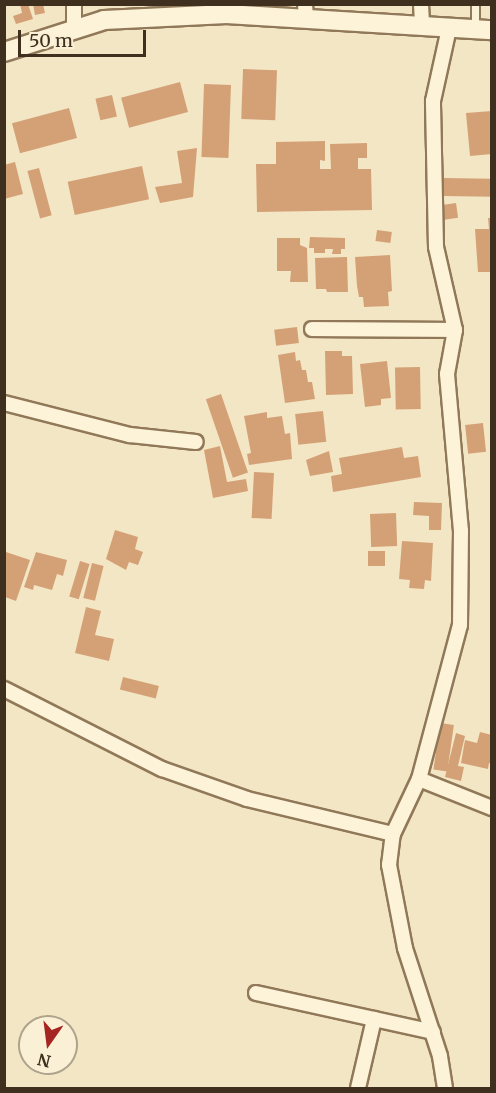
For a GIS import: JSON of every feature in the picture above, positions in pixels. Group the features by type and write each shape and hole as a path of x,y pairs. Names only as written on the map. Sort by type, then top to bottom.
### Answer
{"street":[{"path":"74,4 74,29"},
{"path":"421,4 422,25"},
{"path":"4,52 104,20 201,10 227,14 306,12 483,30"},
{"path":"445,1089 440,1056 405,948 389,866 393,834 419,779 460,625 461,531 447,374 455,330 436,247 434,101 449,28"},
{"path":"312,328 455,330"},
{"path":"4,403 130,435 196,442"},
{"path":"4,690 162,769 247,799 393,834"},
{"path":"419,779 492,808"},
{"path":"256,993 433,1032"},
{"path":"358,1089 374,1019"}],"lane":[{"path":"475,4 483,30"}],"building":[{"path":"20,4 28,4 33,19 16,24 13,16 22,13"},
{"path":"33,4 43,4 45,13 35,15"},
{"path":"243,69 277,70 275,120 241,119"},
{"path":"180,82 188,112 129,128 121,98"},
{"path":"204,84 231,85 228,158 201,157"},
{"path":"112,95 117,116 100,120 95,99"},
{"path":"69,108 77,138 20,153 12,123"},
{"path":"492,111 492,154 470,156 466,113"},
{"path":"325,141 325,161 320,160 320,169 331,169 330,144 367,143 367,158 358,158 358,169 371,169 372,210 257,212 256,164 276,164 276,142"},
{"path":"197,148 193,197 160,203 155,187 182,183 177,151"},
{"path":"15,162 23,194 4,199 4,165"},
{"path":"142,166 149,199 75,215 68,182"},
{"path":"39,168 52,215 40,218 27,171"},
{"path":"444,178 492,179 492,197 444,196"},
{"path":"456,203 458,218 444,220 442,205"},
{"path":"488,218 492,218 492,272 478,272 475,229 489,229"},
{"path":"377,230 392,232 390,243 375,241"},
{"path":"310,237 345,238 345,249 341,249 341,254 332,254 333,249 325,249 325,253 314,253 314,248 309,248"},
{"path":"277,238 300,238 300,245 307,248 308,282 290,282 291,271 277,271"},
{"path":"390,255 392,291 388,292 389,306 364,307 363,297 359,297 357,286 355,257"},
{"path":"347,257 348,292 327,292 326,289 316,289 315,258"},
{"path":"297,327 299,343 276,346 274,330"},
{"path":"325,351 342,351 342,356 352,356 353,394 326,395"},
{"path":"295,352 296,361 300,360 302,370 306,370 308,382 312,382 315,399 285,403 278,355"},
{"path":"387,361 391,398 381,399 381,405 365,407 360,364"},
{"path":"395,367 420,367 421,409 396,409"},
{"path":"221,394 248,472 233,478 206,399"},
{"path":"323,411 326,442 298,445 295,414"},
{"path":"267,412 267,418 282,416 285,434 290,433 292,459 249,465 247,454 251,453 244,416"},
{"path":"483,423 486,452 468,454 465,425"},
{"path":"220,446 227,482 246,479 248,491 213,498 204,450"},
{"path":"402,447 404,458 418,456 421,477 333,492 331,476 342,474 339,458"},
{"path":"329,451 333,472 310,476 306,460"},
{"path":"254,472 274,473 272,519 252,518"},
{"path":"414,502 442,503 441,530 429,530 429,516 413,515"},
{"path":"396,513 397,546 371,547 370,514"},
{"path":"115,530 138,537 135,549 143,552 138,565 129,562 126,570 106,559"},
{"path":"402,541 433,543 431,581 425,580 424,589 409,588 410,580 399,579"},
{"path":"368,551 385,551 385,566 368,566"},
{"path":"6,552 30,560 16,601 5,597"},
{"path":"36,552 67,560 63,576 57,574 52,590 34,585 33,590 24,587"},
{"path":"80,561 90,564 79,599 69,596"},
{"path":"92,563 104,566 95,601 83,598"},
{"path":"86,607 101,611 95,635 114,639 109,661 75,653"},
{"path":"123,677 159,686 156,699 120,690"},
{"path":"440,723 454,725 447,771 433,770"},
{"path":"480,732 492,735 492,764 489,763 488,769 461,763 465,740 477,743"},
{"path":"456,733 465,736 458,766 464,767 461,781 445,777"}]}
